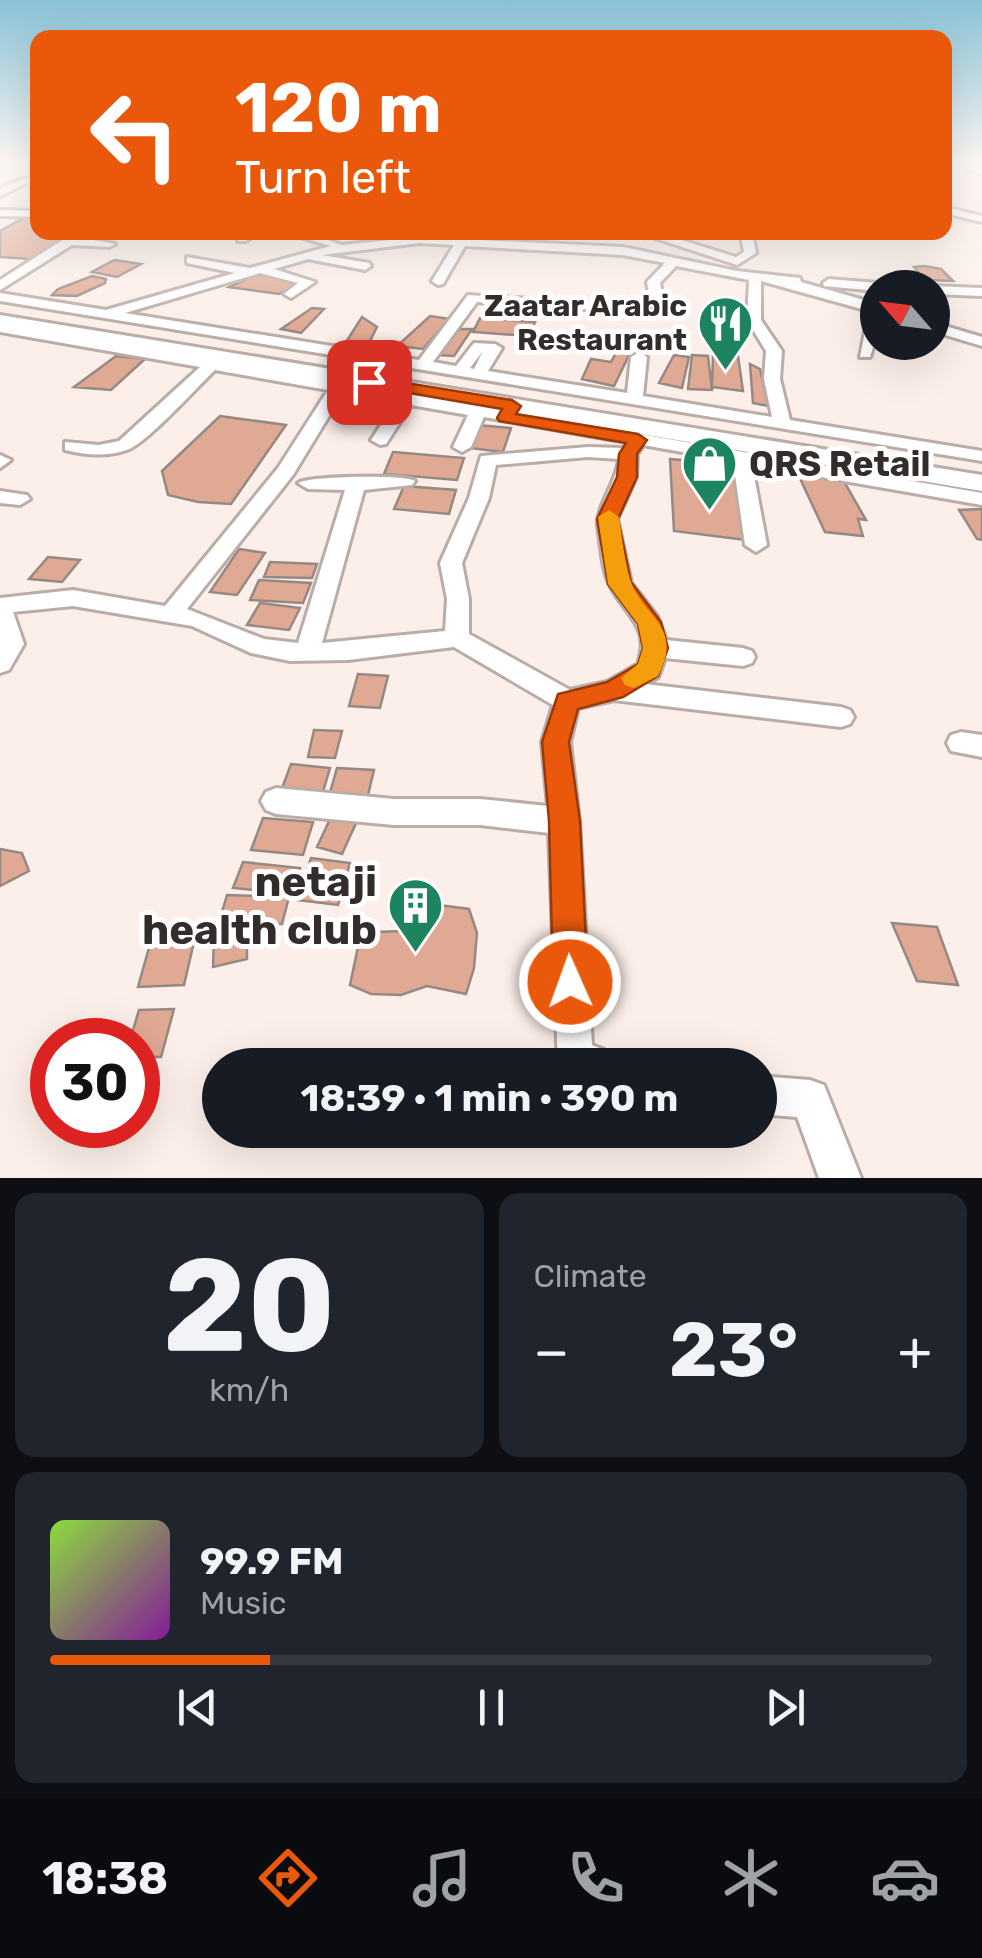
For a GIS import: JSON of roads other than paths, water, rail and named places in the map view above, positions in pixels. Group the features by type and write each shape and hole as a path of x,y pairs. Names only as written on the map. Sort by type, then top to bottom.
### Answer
{"highway":[{"path":"0,307 97,318 227,356 394,367 982,468"},
{"path":"0,324 227,356 514,415 982,483"}],"street":[{"path":"322,240 346,246"},
{"path":"97,318 346,246 432,240"},
{"path":"438,281 460,240"},
{"path":"485,240 623,251 754,278 795,282"},
{"path":"668,240 738,262 776,280 795,282 860,303"},
{"path":"738,262 750,253 748,240"},
{"path":"0,286 22,266 70,241 110,244"},
{"path":"574,264 581,248"},
{"path":"305,256 365,266"},
{"path":"191,260 309,282 291,294"},
{"path":"658,306 653,282 674,261"},
{"path":"754,278 754,320 774,351 772,379 782,424"},
{"path":"776,280 860,286"},
{"path":"950,291 982,292"},
{"path":"0,297 97,318 394,367 422,366 982,456"},
{"path":"422,366 472,298 609,308"},
{"path":"0,324 137,350 227,356 338,387 477,413 514,415 633,447 742,458 982,500"},
{"path":"950,332 982,342"},
{"path":"460,372 480,346 496,348 478,375"},
{"path":"71,446 99,450 125,446 227,356"},
{"path":"634,400 640,357"},
{"path":"171,614 286,471 338,387"},
{"path":"380,440 406,400"},
{"path":"462,447 477,413"},
{"path":"514,415 517,443"},
{"path":"457,638 458,599 452,563 479,498 488,460 633,447"},
{"path":"0,664 12,644 0,608 73,598 197,620 260,646 290,652 348,651 457,638 567,701 614,690 649,670 656,648 649,622 620,584 607,519 627,477 633,447"},
{"path":"742,458 756,545"},
{"path":"308,483 405,482"},
{"path":"308,650 356,485"},
{"path":"656,648 743,657"},
{"path":"614,690 841,717"},
{"path":"567,701 556,742 564,821 574,1048"},
{"path":"276,801 394,812 480,812 564,821"},
{"path":"777,1096 810,1099 840,1178"}],"place":[{"name":"Zaatar Arabic Restaurant","path":"726,372"},
{"name":"QRS Retail","path":"710,513"},
{"name":"netaji health club","path":"416,955"}]}
